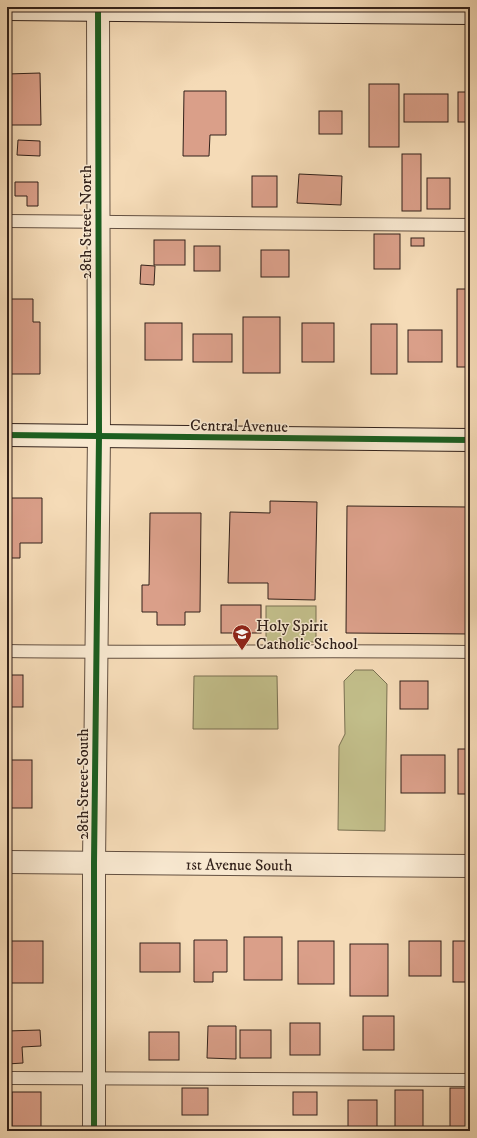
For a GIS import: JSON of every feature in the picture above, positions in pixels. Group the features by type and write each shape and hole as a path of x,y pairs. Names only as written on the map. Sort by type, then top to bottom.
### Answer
{"street":[{"path":"7,9 98,8 470,13"},
{"name":"28th Street North","path":"98,8 99,436"},
{"name":"Central Avenue","path":"7,435 470,440"},
{"name":"28th Street South","path":"94,1131 94,863 99,436"},
{"name":"1st Avenue South","path":"7,862 470,866"}],"lane":[{"path":"7,221 470,225"},
{"path":"7,651 470,652"},
{"path":"7,1078 470,1080"}],"shaded area":[{"path":"266,606 316,606 316,642 266,642"},
{"path":"355,670 373,670 387,684 385,831 338,830 339,746 345,734 344,681"},
{"path":"194,676 277,676 278,729 193,729"}],"building":[{"path":"40,73 41,125 7,125 7,74"},
{"path":"369,84 399,84 399,147 369,147"},
{"path":"184,91 226,91 226,135 210,135 209,156 183,156"},
{"path":"458,92 470,92 470,122 458,122"},
{"path":"404,94 448,94 448,122 404,122"},
{"path":"319,111 342,111 342,134 319,134"},
{"path":"18,140 40,141 40,156 17,155"},
{"path":"402,154 421,154 421,211 402,211"},
{"path":"299,174 342,176 341,205 297,203"},
{"path":"252,176 277,176 277,207 252,207"},
{"path":"427,178 450,178 450,209 427,209"},
{"path":"15,182 38,182 38,206 27,206 27,196 15,196"},
{"path":"374,234 400,234 400,269 374,269"},
{"path":"411,238 424,238 424,246 411,246"},
{"path":"154,240 185,240 185,265 154,265"},
{"path":"194,246 220,246 220,271 194,271"},
{"path":"261,250 289,250 289,277 261,277"},
{"path":"141,265 155,266 154,285 140,284"},
{"path":"457,289 470,289 470,367 457,367"},
{"path":"7,299 33,299 33,322 40,322 40,374 7,374"},
{"path":"243,317 280,317 280,373 243,373"},
{"path":"145,323 182,323 182,360 145,360"},
{"path":"302,323 334,323 334,362 302,362"},
{"path":"371,324 397,324 397,374 371,374"},
{"path":"408,330 442,330 442,362 408,362"},
{"path":"193,334 232,334 232,362 193,362"},
{"path":"7,498 42,498 42,543 20,543 20,558 7,558"},
{"path":"270,501 317,502 315,600 268,599 268,583 228,583 230,512 270,513"},
{"path":"347,506 470,507 470,634 346,633"},
{"path":"150,513 201,513 200,612 185,612 185,625 157,625 157,612 142,612 142,585 149,585"},
{"path":"221,605 261,605 261,633 221,633"},
{"path":"466,674 470,674 470,702 466,702"},
{"path":"7,675 23,675 23,707 7,707"},
{"path":"400,681 428,681 428,709 400,709"},
{"path":"458,749 470,749 470,794 458,794"},
{"path":"401,755 445,755 445,793 401,793"},
{"path":"7,760 32,760 32,808 7,808"},
{"path":"244,937 282,937 282,980 244,980"},
{"path":"194,940 227,940 227,972 213,972 213,982 194,982"},
{"path":"7,941 43,941 43,983 7,983"},
{"path":"298,941 334,941 334,984 298,984"},
{"path":"409,941 441,941 441,976 409,976"},
{"path":"453,941 470,941 470,982 453,982"},
{"path":"140,943 180,943 180,972 140,972"},
{"path":"350,944 388,944 388,996 350,996"},
{"path":"363,1016 394,1016 394,1050 363,1050"},
{"path":"290,1023 320,1023 320,1055 290,1055"},
{"path":"208,1026 236,1026 236,1059 207,1058"},
{"path":"40,1030 41,1046 22,1047 23,1063 7,1064 7,1031"},
{"path":"240,1030 271,1030 271,1058 240,1058"},
{"path":"149,1032 179,1032 179,1060 149,1060"},
{"path":"182,1088 208,1088 208,1115 182,1115"},
{"path":"450,1088 470,1088 470,1131 450,1131"},
{"path":"395,1090 423,1090 423,1127 395,1127"},
{"path":"12,1092 41,1092 41,1131 12,1131"},
{"path":"293,1092 317,1092 317,1115 293,1115"},
{"path":"348,1100 377,1100 377,1131 348,1131"}],"cycle path":[{"path":"94,1131 94,863 99,436 98,7"},
{"path":"7,435 470,440"}],"place":[{"name":"Holy Spirit Catholic School","path":"242,651"}]}
